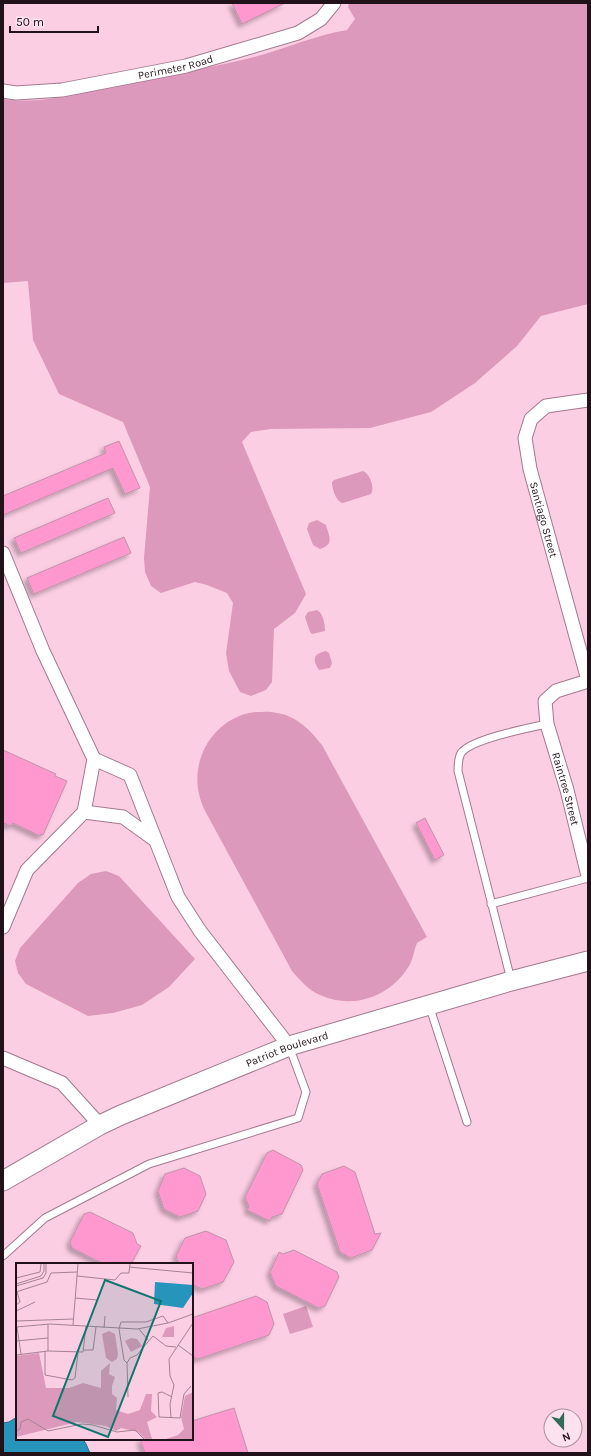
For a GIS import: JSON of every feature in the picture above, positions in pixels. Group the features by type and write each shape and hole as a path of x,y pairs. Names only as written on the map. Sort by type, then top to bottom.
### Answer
{"street":[{"name":"Perimeter Road","path":"3,91 16,93 62,90 186,66 298,33 321,19 334,3"},
{"name":"Santiago Street","path":"588,400 546,406 531,419 524,438 530,469 588,681"},
{"path":"3,554 43,651 94,759 84,812 27,870 3,927"},
{"name":"Raintree Street","path":"588,681 556,691 545,701 546,724 567,790 588,877"},
{"path":"94,759 130,775 178,897 200,931 289,1046"},
{"path":"84,812 123,817 155,840"},
{"name":"Patriot Boulevard","path":"3,1181 100,1125 121,1115 289,1046 511,981 588,961"},
{"path":"3,1058 62,1083 100,1125"}],"lane":[{"path":"511,981 458,772 458,761 462,752 469,746 484,740 546,724"},
{"path":"491,904 588,877"},
{"path":"429,1005 467,1122"},
{"path":"3,1256 45,1218 149,1164 298,1118 306,1092 289,1046"}],"shaded area":[{"path":"349,3 588,3 588,304 541,316 517,346 475,383 431,412 370,428 271,429 251,432 242,442 306,594 295,613 274,629 272,682 266,690 251,696 240,692 229,671 226,653 233,603 227,593 195,582 161,593 151,586 145,572 144,558 150,487 123,422 59,394 33,340 28,281 3,283 3,99 32,100 60,97 117,84 211,67 255,57 320,36 347,30 355,19 348,7"},
{"path":"363,471 368,475 371,481 371,494 343,503 338,500 335,495 332,482 334,480"},
{"path":"317,520 326,525 330,540 328,545 320,549 313,545 307,529 309,523"},
{"path":"317,610 322,616 325,631 312,634 305,617 308,612"},
{"path":"326,651 329,653 332,663 330,668 319,670 315,663 316,655"},
{"path":"255,712 274,712 291,717 308,729 322,745 427,937 417,943 410,964 401,977 392,986 370,998 358,1001 345,1001 320,995 304,984 292,971 204,809 199,796 197,782 200,759 204,749 210,739 227,723 242,715"},
{"path":"106,871 119,876 195,959 169,987 142,1005 113,1013 88,1016 26,984 18,973 15,961 20,948 78,883 91,874"},
{"path":"306,1306 313,1327 290,1334 283,1314"}],"water":[{"path":"16,1418 16,1440 84,1440 90,1453 3,1453 3,1423 9,1422"}],"building":[{"path":"232,3 285,3 242,24"},
{"path":"119,441 140,488 125,494 113,468 3,515 3,496 106,453 104,447"},
{"path":"108,498 115,513 21,553 14,538"},
{"path":"124,537 131,553 34,594 27,578"},
{"path":"3,750 56,774 55,776 67,781 43,835 41,834 40,836 13,823 11,826 3,823"},
{"path":"425,818 444,855 435,860 416,823"},
{"path":"273,1150 301,1165 303,1170 282,1214 272,1217 270,1221 247,1210 249,1207 245,1197 267,1153"},
{"path":"344,1166 355,1172 375,1234 381,1233 372,1250 351,1258 340,1252 317,1184 322,1174"},
{"path":"184,1168 200,1176 206,1194 198,1211 180,1217 164,1209 158,1191 165,1174"},
{"path":"90,1212 133,1233 137,1244 141,1246 132,1263 102,1263 72,1248 70,1242 84,1214"},
{"path":"206,1231 226,1240 234,1262 223,1282 202,1289 193,1284 193,1263 179,1263 176,1256 185,1238"},
{"path":"294,1250 337,1272 339,1277 325,1306 319,1308 276,1286 270,1272 279,1252 283,1254"},
{"path":"256,1296 267,1302 274,1324 269,1335 198,1359 193,1356 193,1318"},
{"path":"234,1408 248,1453 145,1453 140,1440 193,1440 193,1421"}]}
